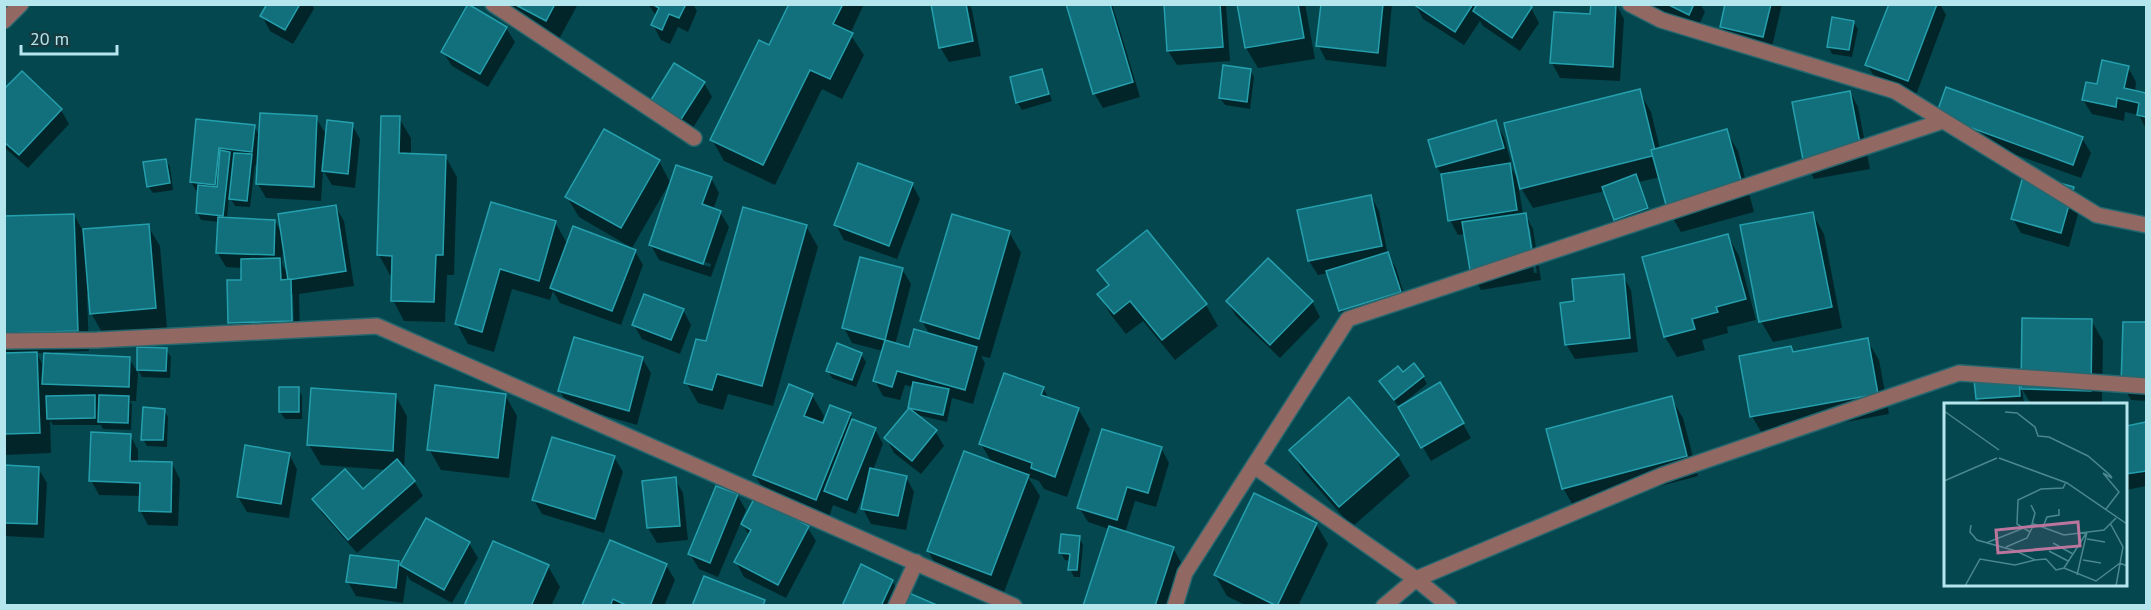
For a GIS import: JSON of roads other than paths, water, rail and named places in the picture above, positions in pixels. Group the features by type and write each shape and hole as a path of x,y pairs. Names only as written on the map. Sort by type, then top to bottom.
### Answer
{"street":[{"path":"4,21 21,4"},
{"path":"493,4 694,138"},
{"path":"1630,4 1661,20 1895,91 2097,214 2146,225"},
{"path":"1175,606 1185,573 1348,319 1943,121"},
{"path":"4,341 97,340 377,326 1014,606"},
{"path":"1384,606 1416,579 1663,475 1959,373 2146,386"},
{"path":"1254,466 1416,579 1449,606"},
{"path":"896,606 916,562"}]}
